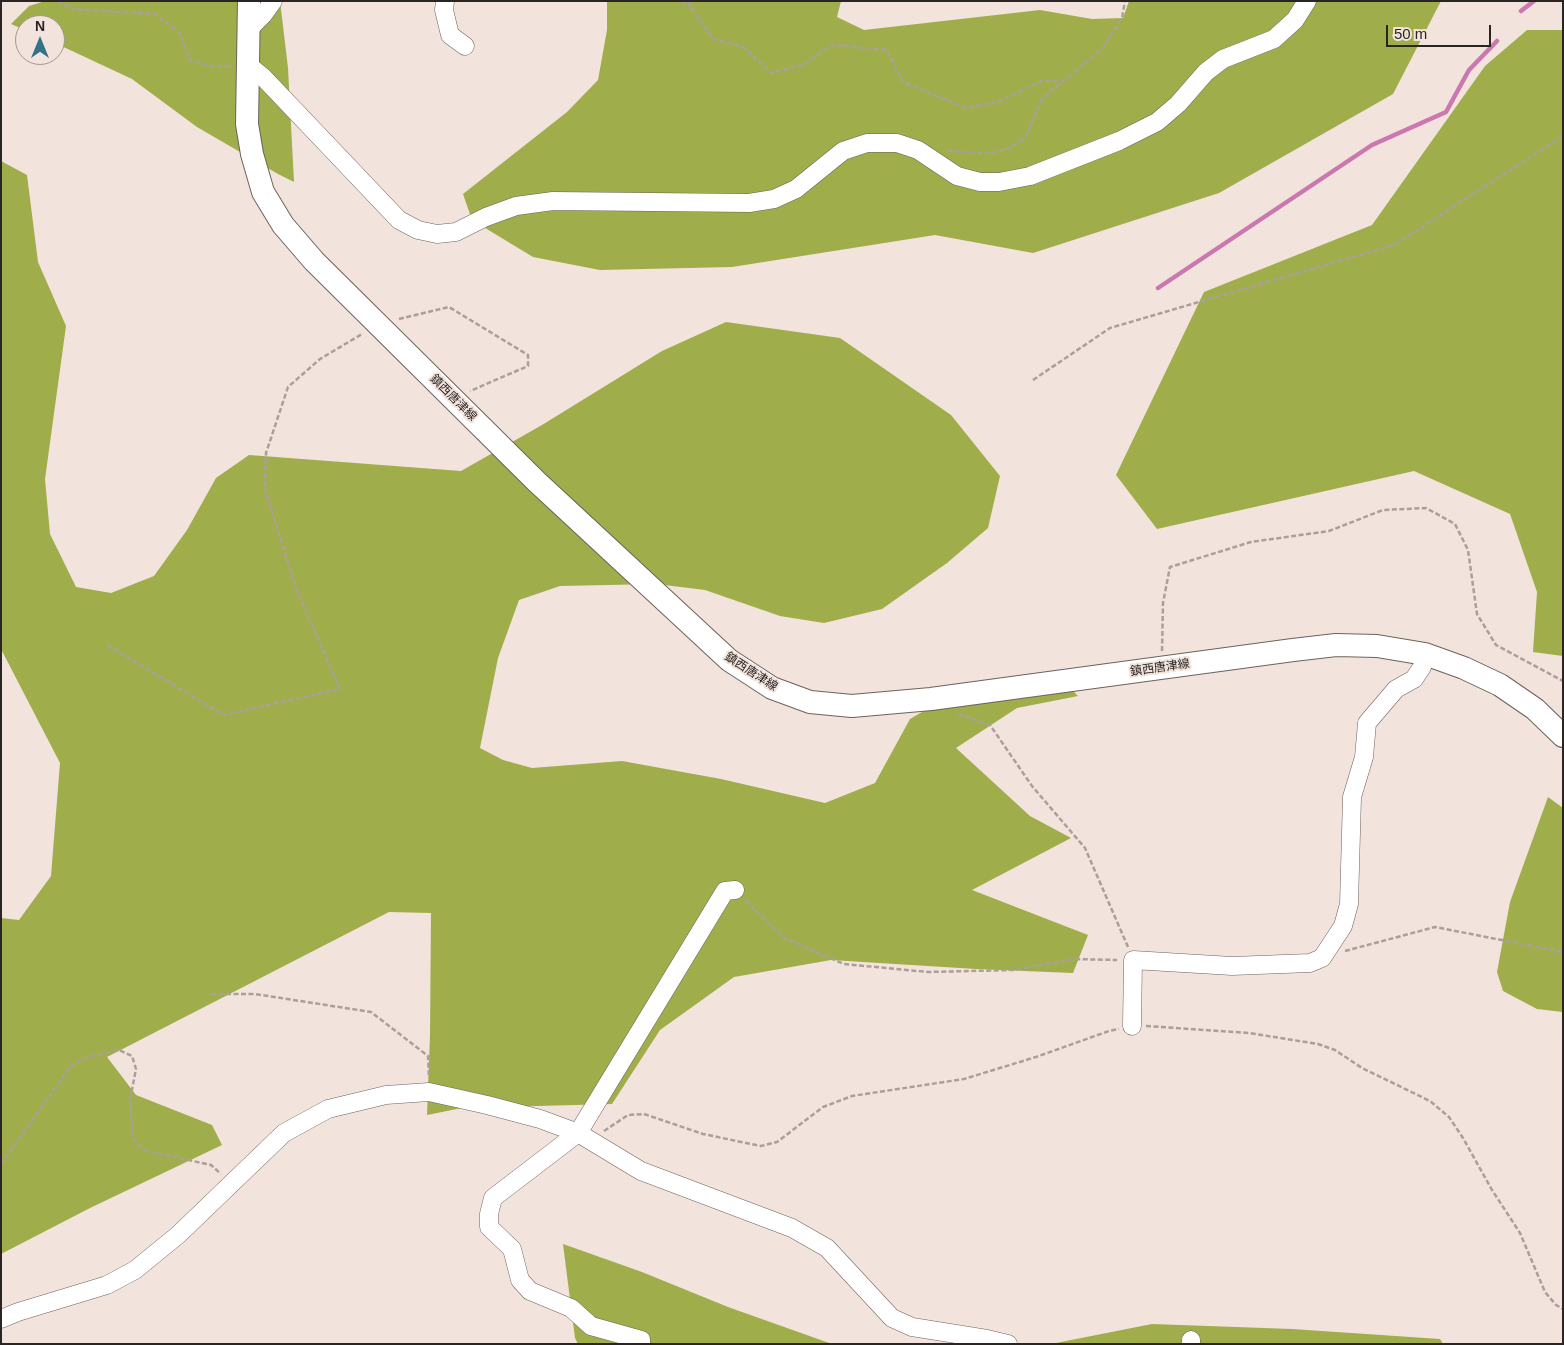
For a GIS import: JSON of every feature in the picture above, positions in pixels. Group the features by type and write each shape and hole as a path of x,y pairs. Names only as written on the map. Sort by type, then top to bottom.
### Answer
{"main road":[{"name":"鎮西唐津線","path":"249,1 247,124 252,154 263,192 283,225 314,261 537,482 729,660 772,688 810,702 852,706 932,699 1336,645 1377,646 1425,654 1464,668 1500,685 1535,709 1563,736"}],"street":[{"path":"248,30 263,15 273,1"},
{"path":"445,1 444,10 450,35 464,46"},
{"path":"247,64 263,77 399,220 418,230 437,234 456,232 486,217 516,206 553,201 749,204 774,199 796,188 843,151 867,143 897,143 918,150 957,176 980,182 999,182 1030,176 1120,141 1157,122 1178,104 1206,72 1223,58 1274,39 1295,20 1307,1"},
{"path":"1132,1026 1133,960 1232,966 1310,963 1322,958 1343,926 1349,904 1352,797 1364,757 1366,723 1396,689 1414,679 1422,667 1425,654"},
{"path":"641,1344 641,1340 592,1326 571,1308 530,1291 520,1280 512,1249 489,1226 489,1214 493,1198 584,1136 725,891 735,890"},
{"path":"1,1320 18,1312 106,1285 135,1270 178,1235 284,1133 328,1109 386,1095 429,1092 540,1119 584,1136 641,1171 792,1228 827,1248 892,1318 898,1321 912,1327 1008,1344"}],"path":[{"path":"58,1 72,8 155,14 180,33 190,60 215,67 247,64"},
{"path":"682,1 690,6 713,39 744,47 772,73 803,65 832,45 887,50 903,82 966,108 1000,100 1042,81 1063,80"},
{"path":"689,1 690,6"},
{"path":"946,151 991,153 1009,148 1025,138 1042,99 1103,48 1122,18 1125,1"},
{"path":"1033,380 1110,328 1394,245 1563,136"},
{"path":"107,645 224,715 340,689 296,588 265,490"},
{"path":"1162,668 1163,603 1170,568 1251,542 1329,531 1383,510 1426,508 1455,524 1468,550 1477,614 1496,645 1563,681"},
{"path":"735,890 784,938 844,964 938,972 1013,970 1074,959 1133,960 1085,848 1032,786 990,725 956,714"},
{"path":"1322,958 1435,927 1563,952"},
{"path":"211,994 255,994 371,1012 428,1056 429,1092"},
{"path":"584,1136 628,1115 644,1114 703,1134 761,1146 776,1142 823,1107 852,1096 964,1079 1036,1057 1108,1031 1132,1026 1249,1032 1318,1044 1336,1050 1362,1068 1430,1101 1449,1117 1520,1233 1545,1292 1556,1305 1563,1309"},
{"path":"1,1164 70,1066 88,1057 119,1050 132,1056 136,1069 130,1100 133,1138 144,1150 211,1165 223,1176 237,1178"}],"green space":[{"path":"45,1 280,1 288,68 294,182 197,127 132,79 65,48 65,15 20,15 29,6"},
{"path":"607,1 841,1 837,17 864,30 1040,10 1092,19 1123,18 1129,1 1441,1 1393,94 1219,193 1033,253 935,235 732,267 600,270 533,257 472,220 463,194 567,112 598,80 607,30"},
{"path":"1527,30 1563,30 1563,656 1533,652 1537,592 1510,514 1414,471 1157,529 1116,475 1204,292 1372,225 1485,66"},
{"path":"1,161 27,175 38,262 66,326 45,479 50,534 76,587 111,593 154,576 187,530 216,478 249,455 461,471 542,425 662,351 726,322 840,338 951,415 1000,476 988,528 947,563 882,609 824,623 780,616 705,590 656,584 560,586 519,600 498,658 480,748 503,760 532,768 622,761 721,779 825,803 875,783 910,719 934,705 1071,689 1078,696 1017,708 956,748 1030,816 1071,838 972,890 1088,935 1073,973 831,960 734,977 660,1030 612,1104 462,1108 427,1115 431,913 389,912 107,1057 136,1095 212,1125 222,1145 90,1208 1,1254 1,918 19,920 51,876 60,763 1,649"},
{"path":"1548,797 1563,808 1563,1012 1537,1009 1503,991 1497,972 1510,902"},
{"path":"563,1244 642,1272 728,1307 832,1344 578,1344 575,1338"},
{"path":"1152,1324 1292,1329 1440,1339 1443,1344 1051,1344"}],"waterway":[{"path":"1521,11 1534,1"},
{"path":"1158,288 1372,145 1446,112 1469,70 1497,41"}]}
